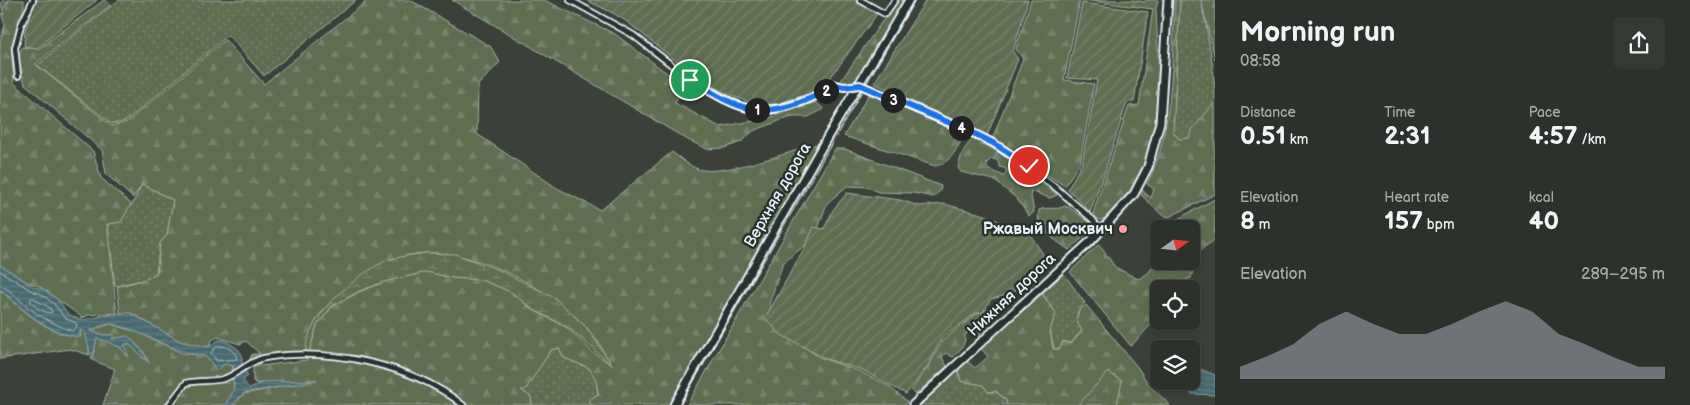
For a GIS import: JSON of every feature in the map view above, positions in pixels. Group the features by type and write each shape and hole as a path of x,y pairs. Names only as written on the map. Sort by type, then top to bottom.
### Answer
{"main road":[{"name":"Верхняя дорога","path":"674,405 828,136 909,0"},
{"name":"Нижняя дорога","path":"913,405 1101,231 1134,194 1148,167 1156,144 1162,96 1168,0"}],"street":[{"path":"18,76 14,48 33,0"},
{"path":"570,0 633,35 690,80 740,106 762,111 771,110 824,93 832,84 844,87 860,85 993,143 1055,187 1093,220 1101,231"},
{"path":"860,0 885,14 895,0"},
{"path":"169,405 186,383 222,380 247,368 261,358 299,354 362,360 393,369 442,390 463,405"}],"green space":[{"path":"3,0 9,3 7,0 24,0 24,7 11,47 14,83 93,151 101,178 131,204 121,222 107,224 117,313 88,315 83,318 39,286 27,282 0,265 0,41 5,25 1,13 4,15 1,4"},
{"path":"36,0 97,0 37,48 24,46 25,30"},
{"path":"104,0 111,5 35,64 112,126 127,122 225,40 264,84 368,0 410,0 490,46 500,62 478,85 477,134 557,188 600,210 672,152 695,168 714,170 745,165 824,142 670,405 592,405 588,401 598,394 596,380 589,368 564,358 559,348 551,350 525,390 521,390 531,397 532,405 233,405 244,394 316,380 263,382 256,384 253,381 253,367 307,360 317,325 332,307 359,292 387,281 427,272 452,278 482,280 511,292 533,310 566,327 593,352 613,366 589,330 571,312 534,286 490,265 447,254 427,253 406,256 387,262 359,278 320,314 311,331 305,354 287,355 248,363 252,354 260,354 246,341 240,344 217,337 211,341 209,347 182,342 131,313 120,313 117,287 146,279 157,273 160,243 167,235 173,200 142,184 133,198 106,174 102,150 25,84 18,60 22,47 38,49"},
{"path":"119,0 356,0 264,76 228,35 126,121 112,124 37,65"},
{"path":"452,0 544,0 615,34 684,86 675,103 720,127 769,118 815,102 824,109 808,117 792,117 753,131 741,142 724,148 707,149 688,140"},
{"path":"586,0 854,0 877,14 830,78 803,97 776,104 748,101 722,91 695,75 623,19"},
{"path":"897,0 905,0 858,80 854,84 840,82"},
{"path":"926,0 1028,0 1013,52 1018,59 986,138 874,83"},
{"path":"1031,0 1080,0 1064,80 1094,84 1080,162 1065,186 992,140 1023,59 1016,49"},
{"path":"1083,0 1133,0 1145,2 1146,0 1158,0 1156,8 1159,83 1158,110 1148,161 1138,183 1123,203 1109,216 1099,220 1093,213 1129,106 1139,105 1153,9"},
{"path":"1175,0 1180,0 1173,132 1179,139 1189,138 1192,130 1215,102 1215,194 1169,217 1161,214 1141,195 1143,191 1151,198 1154,189 1147,184 1163,140 1170,94"},
{"path":"1180,0 1201,0 1215,88 1214,105 1189,139 1179,139 1173,132"},
{"path":"1201,0 1215,0 1215,59"},
{"path":"1082,3 1148,12 1134,102 1127,102 1090,212 1068,189 1082,163 1097,80 1067,78"},
{"path":"869,94 957,131 963,136 956,151 945,162 935,166 844,136"},
{"path":"974,139 1021,164 1057,195 1050,198 1030,191 1034,212 1029,216 1016,198 994,180 961,172 958,168 960,160 970,142","holes":["991,159 997,160 1000,167 1006,169 1004,176 987,169 987,163"]},
{"path":"835,149 845,149 941,186 940,191 933,197 914,193 878,192 869,187 847,186 827,203 815,237 783,263 769,304 784,333 819,357 861,372 888,386 908,402 905,405 687,405"},
{"path":"142,184 173,200 167,235 160,243 156,273 146,279 115,286 108,224 121,222 124,210 132,205"},
{"path":"847,193 900,200 919,206 944,204 985,215 1031,236 1043,254 1034,272 1024,284 1010,293 991,299 983,312 976,313 941,339 928,366 906,394 862,370 826,359 780,334 765,318 804,249 814,227 824,229 833,210"},
{"path":"1215,199 1215,240 1200,252 1200,220 1176,220"},
{"path":"1065,206 1093,225 1091,230 1069,250 1048,234 1038,222 1039,210"},
{"path":"1099,244 1115,267 1138,279 1150,270 1193,270 1191,278 1186,280 1150,280 1150,326 1131,346 1070,272"},
{"path":"426,253 455,254 499,270 555,298 586,327 613,366 566,326 534,310 511,292 482,280 453,278 427,272 387,281 359,291 332,306 317,325 307,359 306,345 311,330 333,300 347,287 362,275 388,260"},
{"path":"1064,274 1085,303 1078,311 1076,320 1082,330 1071,343 1063,341 1060,349 1054,349 1050,330 1056,313 1042,293"},
{"path":"0,290 47,327 58,332 81,337 80,330 85,332 89,344 89,355 70,349 0,359"},
{"path":"1042,294 1056,313 1050,330 1053,349 1060,349 1063,341 1071,344 1082,331 1076,320 1079,311 1086,305 1138,368 1150,386 1150,390 1154,390 1170,405 1007,405 1006,400 996,391 988,392 983,385 961,381 958,370 967,361 975,368 988,357 981,348"},
{"path":"988,309 994,319 985,330 977,336 969,332 965,335 963,345 953,357 946,353 942,357 947,366 915,395 911,391 933,359 942,341 975,315"},
{"path":"111,324 137,332 182,353 205,356 217,370 225,364 233,366 233,390 229,399 224,405 103,405 115,369 92,360 97,338 120,347 129,358 124,345 128,343 149,363 143,351 128,336 112,339 114,335 104,335 90,330"},
{"path":"559,348 564,358 589,368 596,380 598,394 589,400 592,405 532,405 531,397 520,390 525,389 551,350"},
{"path":"957,370 961,381 983,385 988,392 996,392 1006,400 1007,405 919,405"},
{"path":"1108,372 1122,381 1117,405 1078,405"}],"water":[{"path":"0,265 34,287 43,289 58,300 68,314 78,319 84,320 111,314 130,313 182,342 209,347 218,340 226,341 238,349 242,355 242,366 248,376 243,380 249,389 263,382 317,380 244,393 233,405 224,405 234,390 234,366 224,364 217,370 205,356 181,351 125,327 113,324 104,325 90,331 104,335 114,335 112,339 128,336 142,351 149,363 128,343 124,345 129,358 120,347 97,338 92,360 85,332 80,330 80,337 68,335 47,326 0,289"},
{"path":"1200,369 1215,375 1215,395 1192,394 1186,390 1200,390"}],"tram line":[{"path":"680,405 915,0"}],"place":[{"name":"Ржавый Москвич","path":"1123,229"}],"route":[{"path":"690,80 726,100 740,106 762,111 796,104 824,93 832,84 844,87 860,85 969,131 993,143 1029,166"}]}
